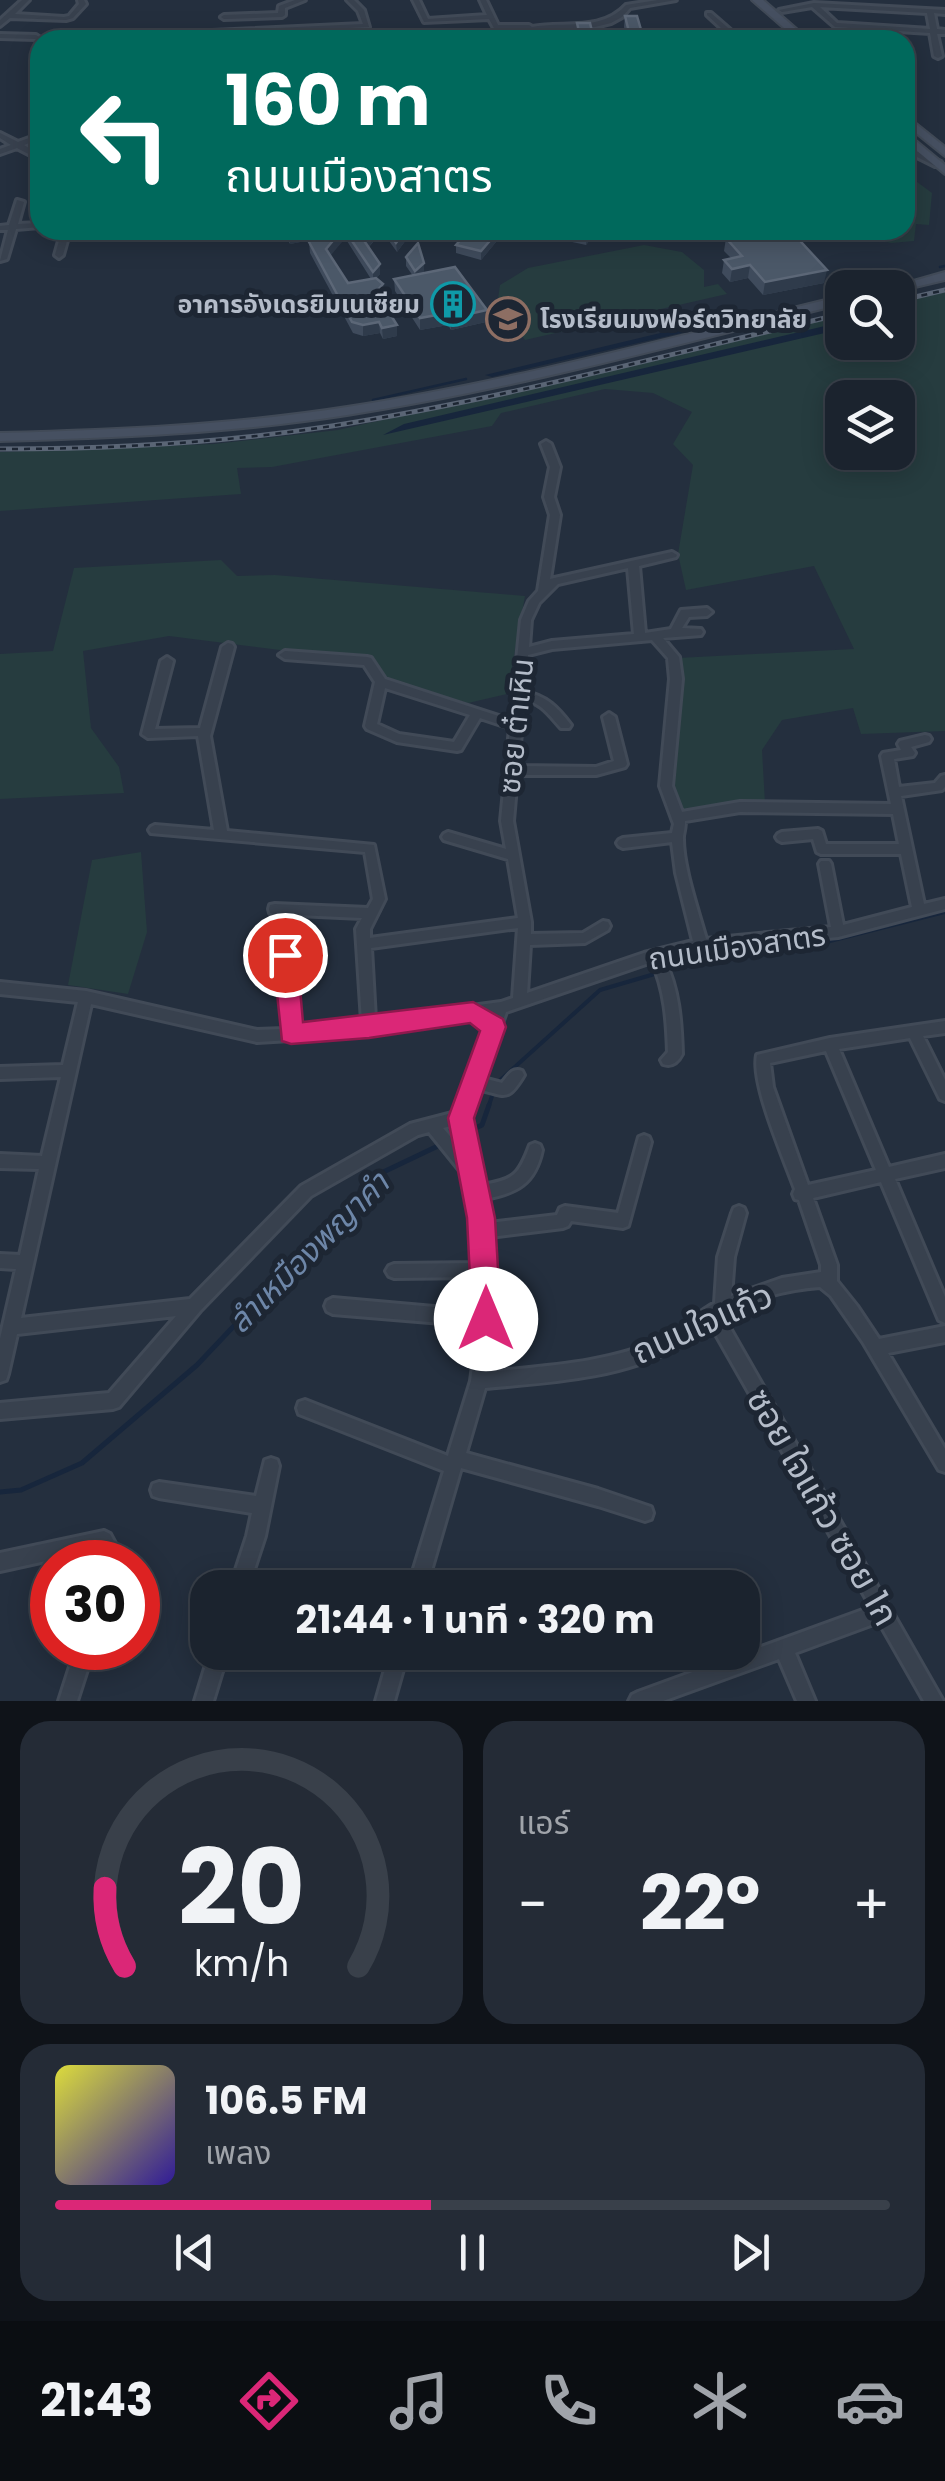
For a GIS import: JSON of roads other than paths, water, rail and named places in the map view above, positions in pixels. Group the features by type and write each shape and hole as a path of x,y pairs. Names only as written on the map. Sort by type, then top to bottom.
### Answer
{"main road":[{"path":"757,0 792,30"},
{"path":"770,0 805,30"},
{"path":"915,127 944,159"},
{"path":"915,139 944,159"},
{"path":"915,283 945,276"},
{"path":"0,437 218,427 348,411 580,364 825,304"}],"street":[{"path":"0,24 26,0"},
{"path":"9,16 71,18 83,4 81,0"},
{"path":"224,17 282,16 282,7 302,0"},
{"path":"232,30 305,24 367,26 350,0"},
{"path":"416,0 426,21 491,16"},
{"path":"483,0 496,27 528,29 603,23 622,16 622,4"},
{"path":"622,4 655,0"},
{"path":"622,4 672,0"},
{"path":"814,5 835,24 945,32"},
{"path":"782,10 814,5 945,12"},
{"path":"930,12 938,56"},
{"path":"709,14 727,30"},
{"path":"164,30 170,24"},
{"path":"0,36 30,37"},
{"path":"0,135 30,152"},
{"path":"0,152 30,140"},
{"path":"915,155 921,159"},
{"path":"915,162 944,159"},
{"path":"3,258 20,202"},
{"path":"0,228 30,226"},
{"path":"60,255 64,240"},
{"name":"ซอย ต๋าเหิน","path":"520,1000 525,922 506,822 526,620 543,590 554,514 549,497 555,467 546,444"},
{"path":"543,590 554,581 672,554"},
{"path":"634,563 640,636"},
{"path":"675,632 685,614 707,612"},
{"path":"525,652 552,645 696,632"},
{"path":"655,636 674,658 676,680 666,786 678,817 677,838 688,905 701,945"},
{"path":"221,834 205,732 228,647"},
{"path":"286,654 367,661 381,682 517,726"},
{"path":"167,661 148,734 205,732"},
{"path":"381,682 371,726 397,738 457,747 478,712"},
{"path":"520,696 534,695 546,702 565,726"},
{"path":"512,770 596,771 621,764 609,717"},
{"path":"920,910 887,756 909,753 904,744 925,739"},
{"path":"894,792 938,786 945,779"},
{"path":"678,817 740,806 898,808"},
{"path":"155,830 370,848 379,899 363,928 369,1028"},
{"path":"782,837 818,834 821,849 904,849"},
{"path":"448,837 513,856"},
{"path":"623,843 677,838"},
{"path":"826,864 838,932"},
{"name":"ถนนเมืองสาตร","path":"0,988 86,997 257,1036 369,1028 502,1008 701,945 838,932 945,904"},
{"path":"276,909 370,913"},
{"path":"364,944 525,922"},
{"path":"524,940 584,938 603,926"},
{"path":"285,955 291,1034"},
{"path":"657,958 667,981 675,1054 668,1060"},
{"path":"0,1374 86,997"},
{"path":"459,1151 462,1123 474,1082 502,1008"},
{"path":"473,1012 494,1027"},
{"path":"942,1454 829,1282 827,1260 800,1194 766,1086 762,1059 830,1044 945,1027"},
{"path":"914,1031 945,1094"},
{"path":"830,1044 945,1315"},
{"path":"0,1072 69,1071"},
{"path":"474,1082 502,1089 517,1074"},
{"path":"0,1412 112,1402 194,1306 306,1191 415,1129 462,1123"},
{"path":"422,1570 479,1381 486,1319 482,1231 471,1174 459,1151 442,1141 432,1125"},
{"path":"482,1231 563,1221 565,1213 622,1220 644,1142"},
{"path":"475,1192 496,1190 521,1180 530,1172 535,1150"},
{"path":"800,1194 945,1161"},
{"path":"0,1162 47,1163"},
{"path":"718,1311 726,1257 739,1213"},
{"path":"0,1261 26,1262"},
{"path":"394,1270 486,1270"},
{"name":"ถนนใจแก้ว","path":"479,1381 592,1368 668,1344 718,1311 794,1282 829,1282"},
{"path":"11,1327 194,1306"},
{"path":"332,1306 486,1319"},
{"name":"ซอย ใจแก้ว ซอย 1ก","path":"718,1311 934,1701"},
{"path":"874,1348 945,1334"},
{"path":"304,1408 454,1462 583,1490 645,1513"},
{"path":"244,1570 271,1466"},
{"path":"159,1490 262,1506"},
{"path":"0,1562 30,1556"},
{"path":"648,1700 882,1612"},
{"path":"784,1649 806,1701"},
{"path":"68,1701 78,1670"},
{"path":"204,1701 213,1670"},
{"path":"385,1701 393,1670"}],"water":[{"path":"748,312 750,317 492,377 485,375"},
{"path":"825,326 825,333 383,435 404,424"}],"waterway":[{"path":"940,267 945,266"},
{"path":"373,400 466,379"},
{"name":"ลำเหมืองพญาคำ","path":"666,969 704,953 818,944 945,912"},
{"name":"ลำเหมืองพญาคำ","path":"489,1105 496,1084 600,990 658,973"},
{"name":"ลำเหมืองพญาคำ","path":"467,1132 482,1125 489,1105"},
{"name":"ลำเหมืองพญาคำ","path":"0,1492 21,1490 82,1463 197,1365 377,1175 440,1145"}],"railway":[{"path":"915,297 945,290"},
{"path":"0,449 166,444 332,426 524,389 825,318"}],"place":[{"name":"อาคารอังเดรยิมเนเซียม","path":"453,304"},
{"name":"โรงเรียนมงฟอร์ตวิทยาลัย","path":"508,319"}]}
